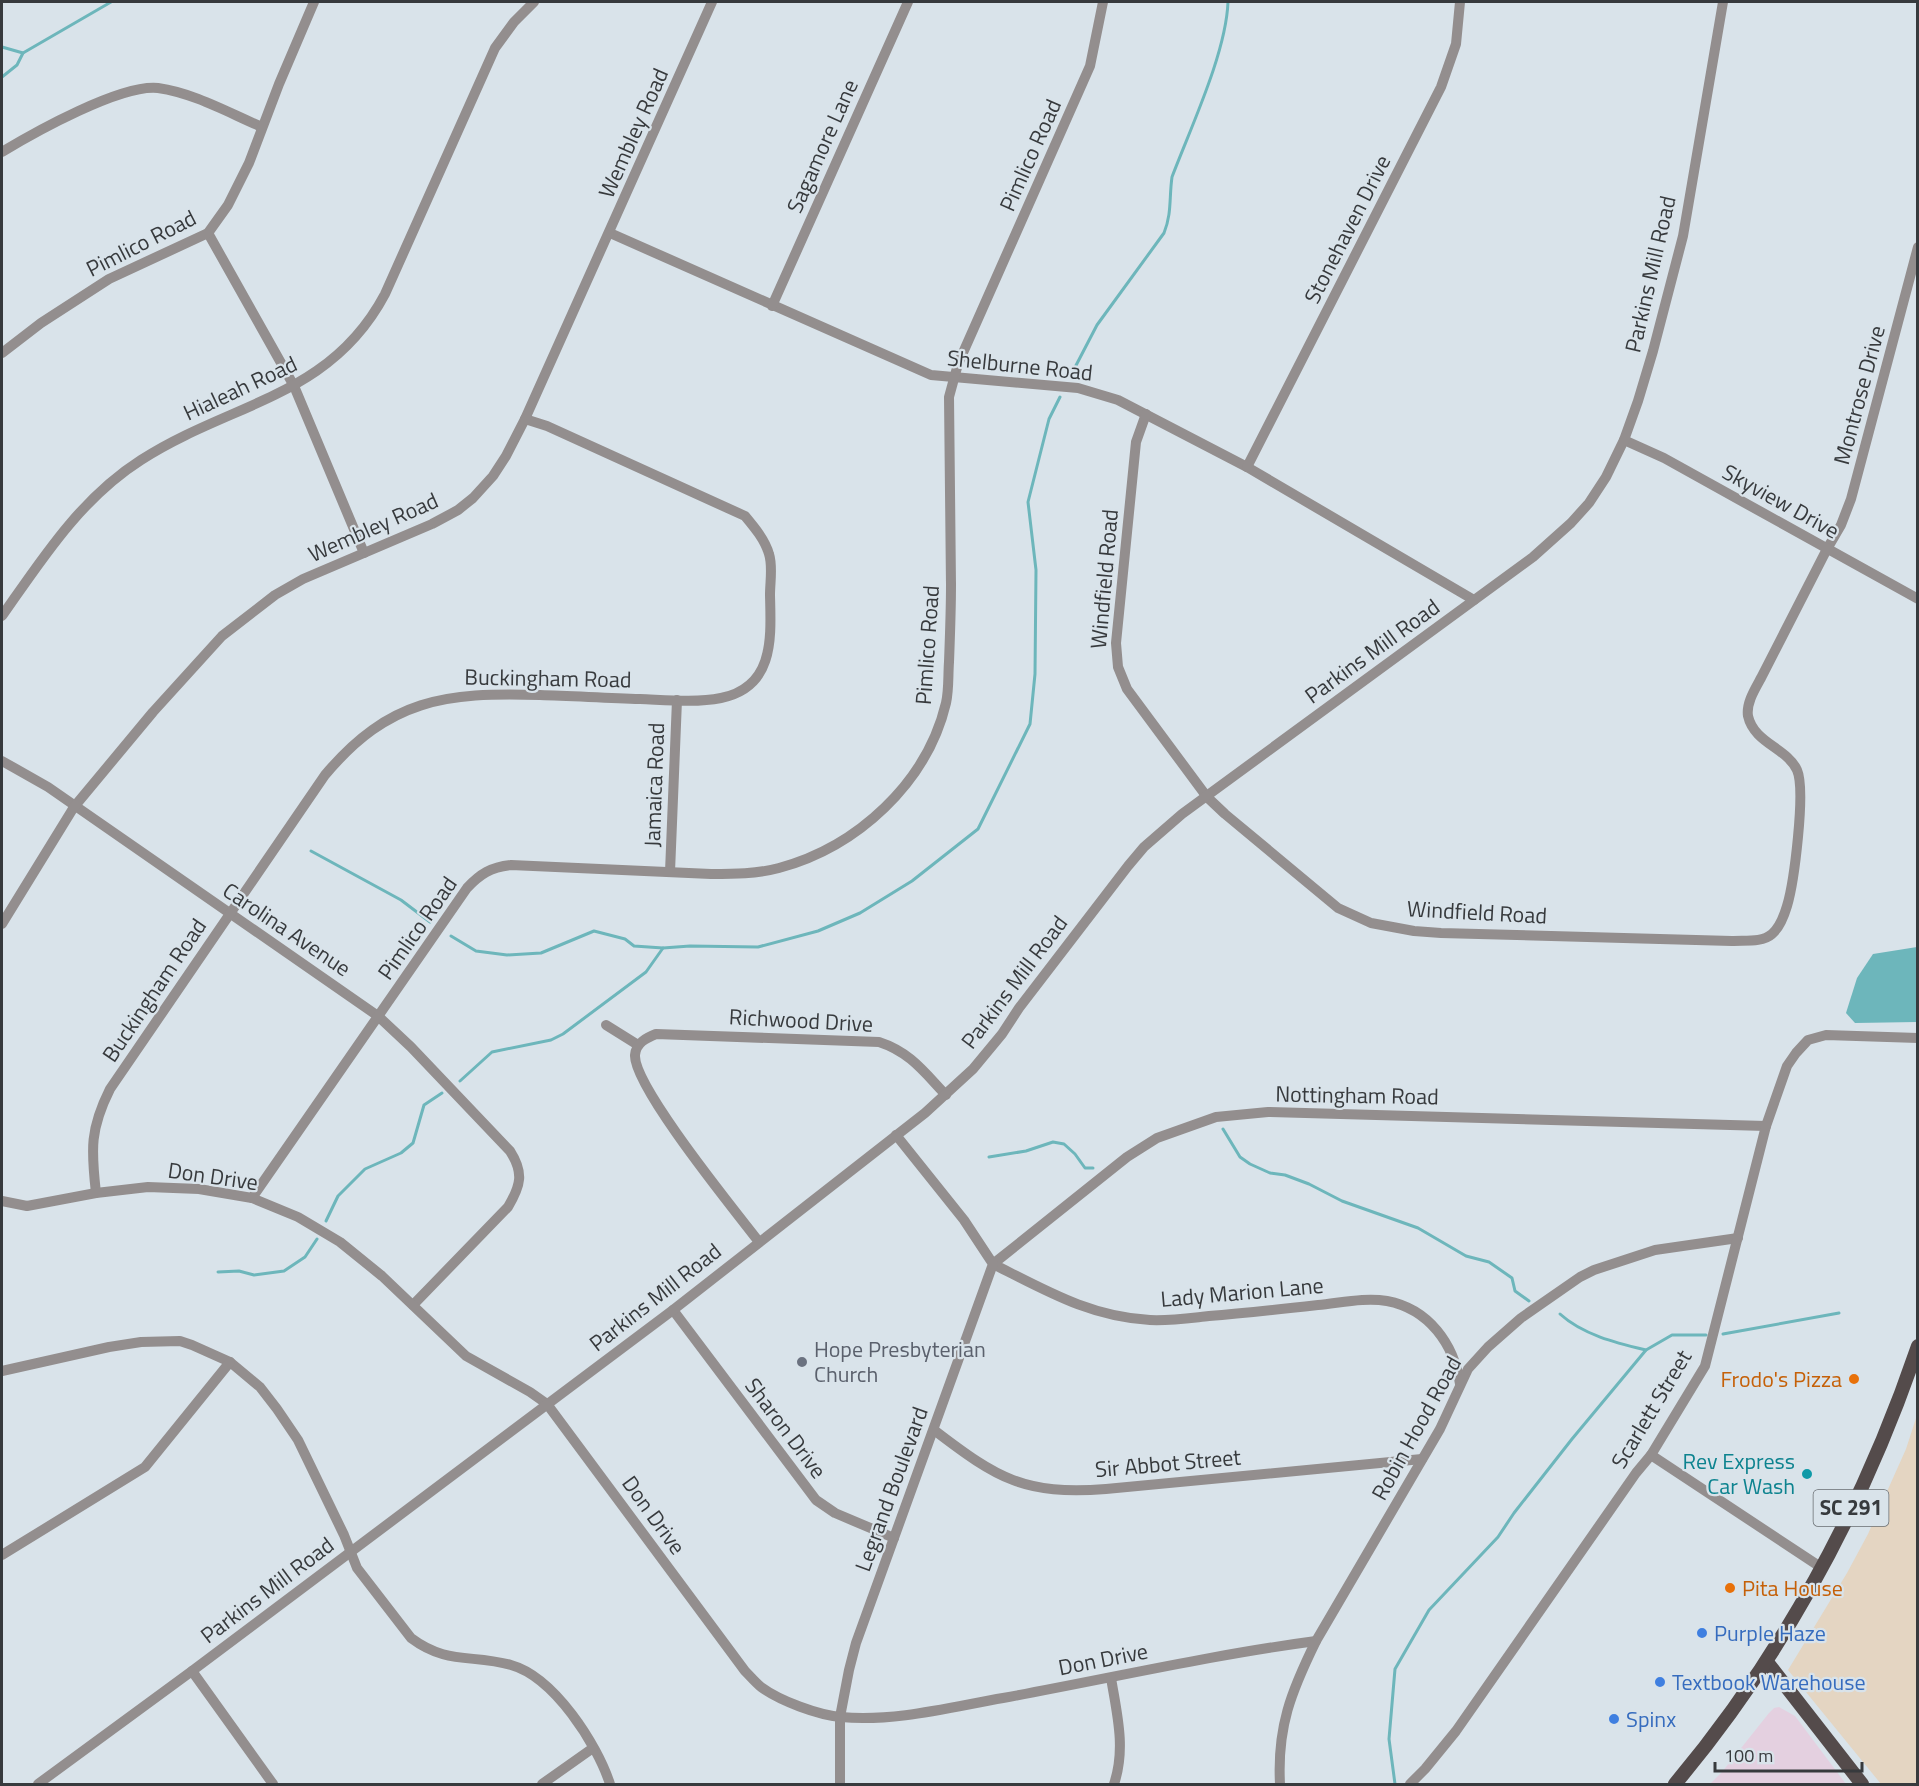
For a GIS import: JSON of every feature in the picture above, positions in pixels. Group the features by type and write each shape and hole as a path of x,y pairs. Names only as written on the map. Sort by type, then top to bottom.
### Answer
{"main road":[{"name":"SC 291","path":"1674,1785 1767,1662 1822,1568 1882,1442 1917,1346"},
{"path":"1767,1662 1862,1785"}],"street":[{"name":"Pimlico Road","path":"2,353 41,323 109,279 208,234 241,181 314,2"},
{"name":"Hialeah Road","path":"2,616 59,535 80,511 125,471 191,431 294,386 323,368 350,345 375,313 495,48 514,22 534,2"},
{"name":"Wembley Road","path":"2,924 74,807 175,687 240,621 275,595 303,579 432,524 465,504 493,476 525,419 712,2"},
{"name":"Sagamore Lane","path":"772,306 908,2"},
{"name":"Pimlico Road","path":"252,1198 467,888 479,876 489,870 511,865 742,874 778,869 808,858 862,829 889,805 918,765 937,730 946,700 951,619 950,397 954,377 1090,66 1103,2"},
{"name":"Stonehaven Drive","path":"1246,467 1441,87 1456,44 1460,2"},
{"name":"Parkins Mill Road","path":"38,1785 673,1310 945,1095 973,1069 1002,1034 1019,1008 1144,847 1182,814 1533,557 1571,523 1589,503 1606,477 1624,440 1653,351 1683,236 1723,2"},
{"path":"2,152 88,107 129,93 154,88 193,97 262,127"},
{"name":"Shelburne Road","path":"610,233 932,375 1078,388 1110,397 1246,467 1474,600"},
{"path":"208,234 294,386 364,553"},
{"name":"Montrose Drive","path":"1827,549 1841,525 1851,499 1917,247"},
{"name":"Windfield Road","path":"1146,414 1136,442 1116,656 1127,689 1207,797 1225,814 1338,909 1371,922 1414,931 1732,940 1764,939 1771,935 1782,919 1789,899 1795,862 1800,783 1794,765 1766,743 1757,732 1748,716 1748,708 1827,549"},
{"name":"Buckingham Road","path":"96,1193 93,1136 100,1108 110,1089 325,775 355,743 387,720 410,709 450,697 493,693 677,700 720,699 747,687 758,676 765,664 771,638 770,556 765,544 745,516 525,419"},
{"name":"Skyview Drive","path":"1624,440 1664,458 1917,599"},
{"name":"Jamaica Road","path":"670,872 677,700"},
{"name":"Carolina Avenue","path":"2,761 32,777 378,1016 411,1047 510,1151 518,1165 520,1175 515,1196 508,1207 413,1305"},
{"path":"606,1025 638,1045 634,1057 637,1071 658,1106 759,1242"},
{"name":"Richwood Drive","path":"638,1045 646,1037 656,1034 879,1042 896,1047 909,1056 945,1095"},
{"name":"Scarlett Street","path":"1410,1785 1455,1731 1636,1473 1651,1455 1705,1366 1766,1126 1787,1066 1808,1040 1826,1035 1917,1038"},
{"name":"Nottingham Road","path":"993,1264 1127,1157 1157,1138 1216,1117 1268,1112 1766,1126"},
{"path":"896,1135 964,1220 993,1264"},
{"name":"Don Drive","path":"2,1201 27,1206 96,1193 148,1187 174,1187 252,1198 298,1217 340,1242 368,1264 466,1356 547,1404 745,1671 759,1686 780,1698 820,1712 840,1717 878,1717 923,1712 1111,1678 1184,1662 1316,1641"},
{"name":"Robin Hood Road","path":"1280,1785 1283,1723 1295,1685 1316,1641 1440,1429 1460,1384 1475,1360 1521,1318 1580,1277 1627,1258 1655,1250 1738,1238"},
{"name":"Lady Marion Lane","path":"993,1264 1069,1302 1115,1317 1151,1320 1187,1318 1357,1301 1386,1301 1411,1310 1432,1324 1453,1354 1460,1384"},
{"name":"Legrand Boulevard","path":"840,1785 840,1717 856,1643 993,1264"},
{"name":"Sharon Drive","path":"673,1310 816,1500 835,1513 894,1538"},
{"path":"2,1371 141,1342 180,1341 230,1362 260,1387 278,1408 298,1440 344,1535 357,1568 411,1638 421,1646 445,1656 512,1665 540,1679 566,1707 605,1768 610,1785"},
{"path":"2,1555 145,1467 230,1362"},
{"name":"Sir Abbot Street","path":"934,1430 978,1463 1001,1476 1023,1484 1057,1491 1106,1489 1422,1459"},
{"path":"1651,1455 1822,1568"},
{"path":"192,1671 273,1785"},
{"path":"1111,1678 1120,1738 1120,1758 1114,1785"},
{"path":"542,1785 593,1748"}],"shaded area":[{"path":"1917,1415 1917,1784 1881,1784 1788,1670 1868,1534 1906,1449"},
{"path":"1779,1707 1795,1716 1846,1784 1710,1784 1769,1713"}],"water":[{"path":"1917,947 1917,1022 1855,1023 1846,1013 1857,978 1873,954"}],"waterway":[{"path":"2,77 17,65 23,53 111,2"},
{"path":"1071,375 1097,325 1167,226 1172,177 1214,67 1226,22 1228,2"},
{"path":"2,47 23,53"},
{"path":"451,936 476,951 507,955 541,953 594,931 625,939 634,946 758,947 818,931 860,913 912,881 978,829 1030,724 1035,674 1036,570 1028,502 1049,419 1060,397"},
{"path":"311,851 401,900 430,922"},
{"path":"460,1081 492,1052 551,1040 563,1034 646,972 663,948"},
{"path":"326,1221 338,1196 365,1169 401,1153 413,1143 424,1105 442,1093"},
{"path":"1223,1129 1240,1157 1250,1164 1270,1173 1285,1175 1309,1184 1342,1201 1418,1228 1466,1256 1489,1262 1512,1278 1515,1291 1529,1301"},
{"path":"989,1157 1026,1151 1053,1142 1064,1144 1085,1168 1093,1168"},
{"path":"218,1272 239,1271 254,1275 284,1271 305,1257 317,1239"},
{"path":"1723,1334 1839,1313"},
{"path":"1560,1314 1590,1333 1646,1350"},
{"path":"1395,1784 1389,1739 1395,1669 1429,1610 1498,1537 1572,1439 1646,1350 1672,1335 1706,1335"}],"place":[{"name":"Hope Presbyterian Church","path":"802,1362"},
{"name":"Frodo's Pizza","path":"1854,1379"},
{"name":"Rev Express Car Wash","path":"1807,1474"},
{"name":"Pita House","path":"1730,1588"},
{"name":"Purple Haze","path":"1702,1633"},
{"name":"Textbook Warehouse","path":"1660,1682"},
{"name":"Spinx","path":"1614,1719"}]}
